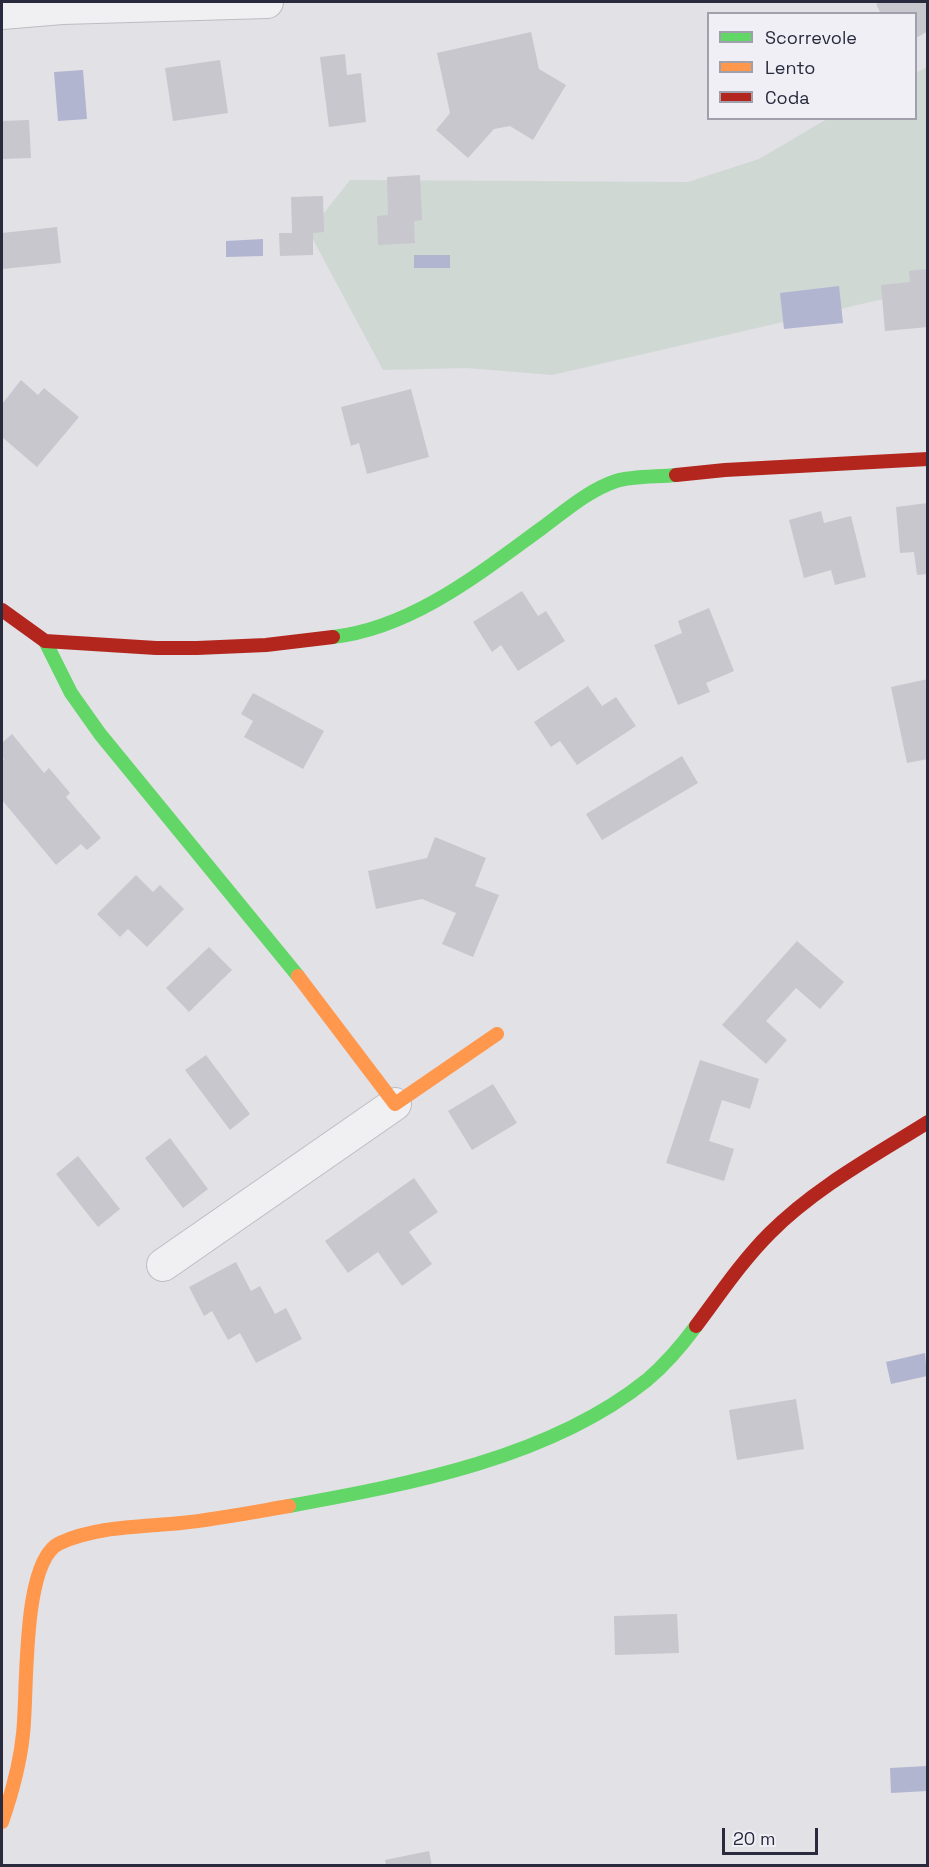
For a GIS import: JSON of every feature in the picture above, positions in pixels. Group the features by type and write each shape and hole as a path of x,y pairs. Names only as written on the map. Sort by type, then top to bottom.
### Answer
{"street":[{"path":"2,13 62,8 267,2"},
{"path":"45,640 156,648 197,648 266,645 344,636 382,626 423,607 481,572 585,496 617,481 724,470 927,459"},
{"path":"2,610 45,640 71,693 106,742 292,969 395,1104"},
{"path":"163,1265 497,1034"},
{"path":"2,1822 13,1791 22,1747 35,1583 43,1559 52,1548 93,1533 197,1521 276,1508 420,1478 500,1455 568,1428 629,1393 656,1372 696,1327 759,1245 798,1208 927,1122"}],"shaded area":[{"path":"927,67 927,289 552,375 467,368 383,370 309,232 350,180 688,182 759,159 825,120 917,120 917,72"}],"water":[{"path":"83,70 87,119 58,121 54,72"},
{"path":"263,239 263,256 226,257 226,241"},
{"path":"414,255 450,255 450,268 414,268"},
{"path":"839,286 843,323 784,329 780,293"},
{"path":"925,1353 927,1376 891,1384 886,1362"},
{"path":"927,1766 927,1791 891,1793 890,1768"}],"building":[{"path":"881,2 928,2 928,31 917,37 917,12 880,12 876,4"},
{"path":"531,32 539,69 566,85 533,140 510,126 494,129 468,158 436,130 450,113 437,53"},
{"path":"345,54 347,75 361,73 366,122 329,127 320,57"},
{"path":"220,60 228,113 173,121 165,68"},
{"path":"29,120 31,158 2,159 2,121"},
{"path":"420,175 422,220 414,221 415,243 378,245 377,216 388,215 387,177"},
{"path":"323,196 324,232 313,233 313,255 280,256 279,233 292,233 291,197"},
{"path":"57,227 61,263 2,269 2,233"},
{"path":"928,269 928,327 885,331 881,285 910,282 909,271"},
{"path":"21,380 38,395 44,388 79,417 37,467 2,437 2,404"},
{"path":"411,389 429,457 367,474 359,443 351,446 341,407"},
{"path":"928,503 928,574 917,575 914,552 900,553 896,507"},
{"path":"821,511 824,523 851,516 866,577 835,585 831,570 804,578 789,520"},
{"path":"522,591 538,616 546,611 565,641 518,671 501,645 492,652 473,622"},
{"path":"709,608 734,671 706,683 710,692 678,705 654,645 682,633 678,621"},
{"path":"928,679 928,759 907,763 891,687"},
{"path":"588,686 602,706 616,697 636,726 577,765 560,741 551,747 534,722"},
{"path":"253,693 324,731 303,769 244,737 253,721 241,714"},
{"path":"12,734 44,773 49,768 70,793 66,797 101,838 87,850 81,844 56,865 2,800 2,761 4,759 2,743"},
{"path":"682,756 698,783 602,840 586,814"},
{"path":"435,837 486,858 475,886 499,895 473,957 442,944 456,913 422,899 376,909 368,871 427,858"},
{"path":"136,875 153,892 160,885 184,909 147,947 128,929 120,937 97,914"},
{"path":"797,941 844,982 820,1009 796,988 766,1021 787,1040 766,1064 722,1025"},
{"path":"209,947 232,970 189,1012 166,988"},
{"path":"206,1055 250,1114 230,1130 185,1070"},
{"path":"700,1060 759,1079 750,1109 722,1100 709,1141 734,1149 724,1181 666,1163"},
{"path":"493,1084 517,1123 472,1150 448,1111"},
{"path":"170,1138 208,1189 183,1208 145,1158"},
{"path":"78,1156 120,1209 98,1227 56,1174"},
{"path":"414,1178 438,1212 409,1232 432,1264 402,1286 378,1252 348,1273 325,1241"},
{"path":"236,1262 251,1291 260,1286 275,1314 286,1308 302,1339 256,1363 240,1333 228,1340 212,1311 204,1316 189,1287"},
{"path":"796,1399 804,1449 737,1460 729,1410"},
{"path":"677,1614 679,1653 615,1655 614,1616"},
{"path":"429,1851 432,1866 386,1866 385,1860"}],"traffic: fast":[{"path":"333,637 362,632 390,622 444,596 494,563 577,502 606,485 630,478 676,475"},
{"path":"45,641 71,693 100,734 298,976"},
{"path":"289,1506 430,1477 477,1464 567,1430 609,1407 647,1380 696,1326"}],"traffic: slow":[{"path":"298,976 395,1104 497,1034"},
{"path":"2,1822 22,1745 32,1600 38,1574 47,1554 60,1543 74,1537 104,1530 209,1520 289,1506"}],"traffic: jam":[{"path":"676,475 725,470 928,459"},
{"path":"2,610 45,641 156,648 197,648 266,645 333,637"},
{"path":"696,1326 750,1255 788,1216 846,1173 928,1122"}]}
